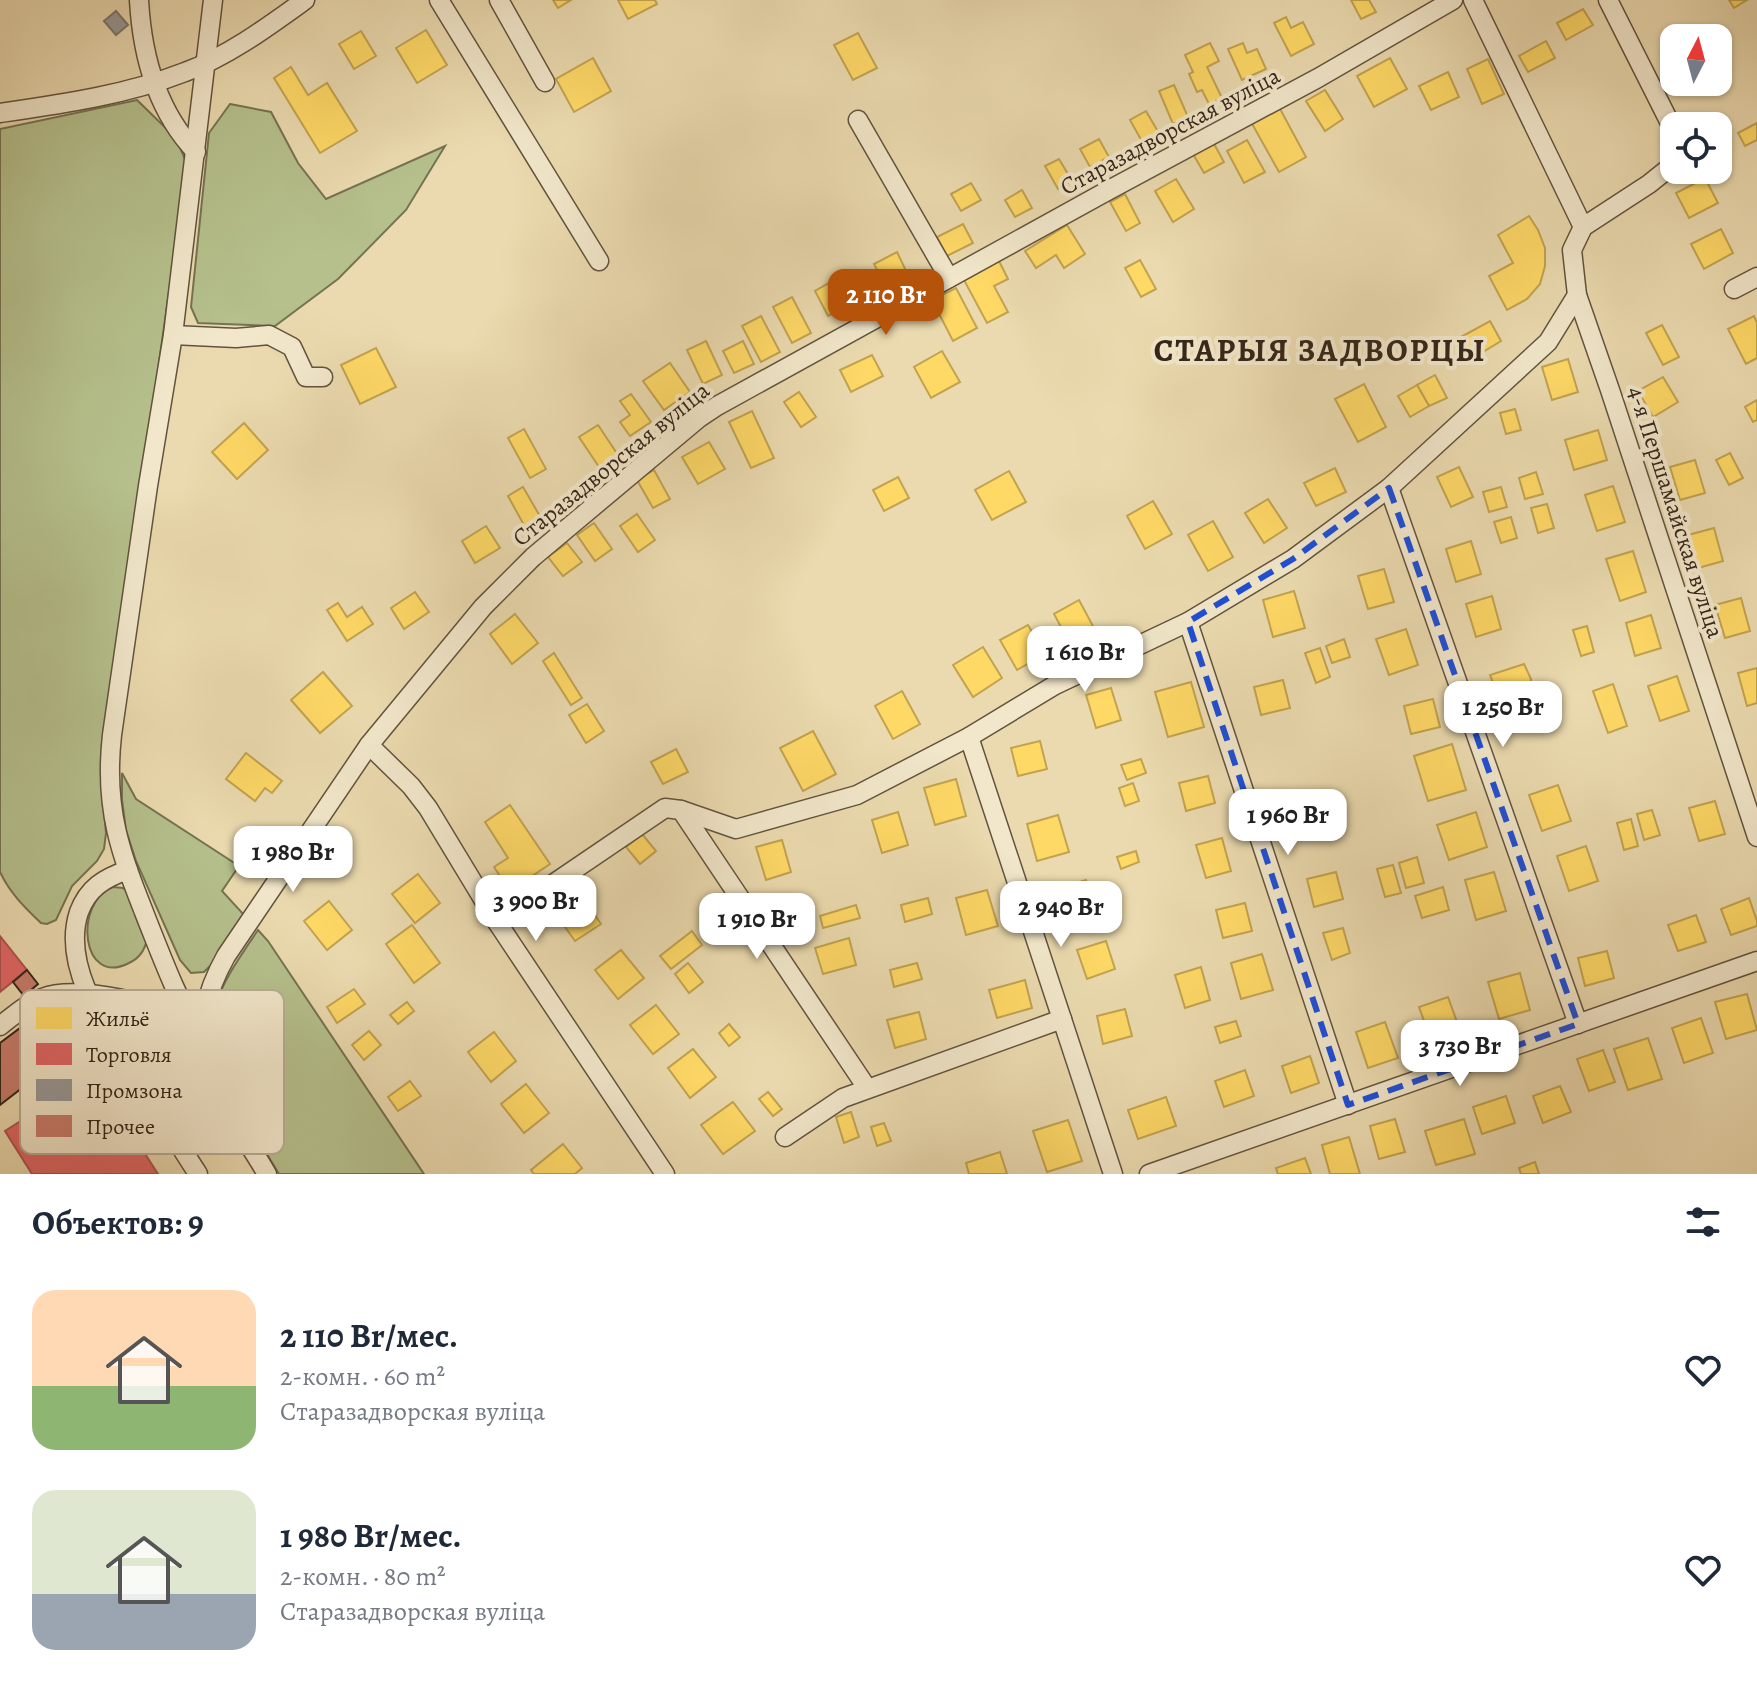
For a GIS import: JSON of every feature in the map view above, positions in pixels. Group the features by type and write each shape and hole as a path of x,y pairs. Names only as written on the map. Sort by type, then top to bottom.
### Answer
{"street":[{"path":"139,0 140,24 161,103 196,152"},
{"path":"176,990 119,845 111,809 110,755 173,335 213,0"},
{"path":"0,113 69,102 187,72 256,35 305,0"},
{"path":"439,0 599,261"},
{"path":"499,0 545,82"},
{"name":"Старазадворская вуліца","path":"209,990 226,956 369,745 474,619 507,582 560,534 699,418 738,393 1304,86 1453,0"},
{"path":"1473,0 1583,227 1660,175"},
{"path":"1608,0 1664,112"},
{"path":"858,120 949,278"},
{"name":"4-я Першамайская вуліца","path":"1583,227 1572,250 1577,295 1757,837"},
{"path":"1734,289 1757,277"},
{"path":"497,922 665,808 681,810 736,829 857,795 969,737 1055,685 1188,622 1293,559 1389,488 1548,342 1577,295"},
{"path":"173,335 236,338 269,335 292,347 306,377 323,377"},
{"path":"1389,488 1578,1024"},
{"path":"1188,622 1348,1105"},
{"path":"969,737 1113,1174"},
{"path":"369,745 411,786 428,808 497,922 665,1174"},
{"path":"681,810 867,1088"},
{"path":"87,990 74,946 80,912 96,885 128,870"},
{"path":"1149,1174 1757,961"},
{"path":"0,1026 20,1012"},
{"path":"785,1137 843,1098 1062,1019"},
{"path":"185,1154 198,1174"},
{"name":"Старазадворская вуліца","path":"255,1154 267,1174"}],"highlighted area":[{"path":"1389,488 1578,1024 1348,1105 1188,622 1293,559"}],"green space":[{"path":"137,100 176,138 187,164 101,779 106,833 104,849 97,861 72,886 56,920 47,924 41,923 23,906 0,872 0,129"},
{"path":"230,104 271,112 298,163 326,199 445,146 406,210 338,279 275,326 198,323 191,307 209,133"},
{"path":"122,773 136,799 239,866 222,891 245,916 204,972 191,973 180,960 136,861 126,830"},
{"path":"113,887 127,891 147,939 136,959 113,968 101,964 92,954 88,924 100,896"},
{"path":"258,930 424,1174 279,1174 267,1154 284,1154 284,990 222,990"}],"building: Жильё":[{"path":"553,0 571,0 558,8"},
{"path":"618,0 655,0 657,4 628,19"},
{"path":"1351,0 1369,0 1376,12 1361,19"},
{"path":"1729,0 1747,0 1734,8"},
{"path":"1583,9 1593,25 1566,40 1557,23"},
{"path":"1286,17 1291,28 1303,22 1314,44 1291,56 1274,23"},
{"path":"426,30 447,65 417,83 396,48"},
{"path":"361,31 376,56 354,69 339,44"},
{"path":"858,33 877,68 853,80 834,45"},
{"path":"1546,41 1555,58 1528,72 1519,56"},
{"path":"1210,43 1219,61 1207,67 1222,98 1209,104 1202,90 1197,92 1185,55"},
{"path":"1243,43 1247,53 1257,49 1266,69 1242,80 1228,49"},
{"path":"593,58 611,91 574,112 556,79"},
{"path":"1390,58 1407,89 1374,107 1357,76"},
{"path":"1488,59 1504,94 1482,104 1467,69"},
{"path":"291,67 308,95 327,83 357,131 320,153 274,78"},
{"path":"1448,72 1459,97 1431,110 1419,86"},
{"path":"1174,85 1188,117 1173,124 1159,91"},
{"path":"1325,90 1343,119 1325,131 1306,101"},
{"path":"1279,107 1306,157 1279,172 1251,122"},
{"path":"1146,111 1160,135 1144,145 1130,120"},
{"path":"1757,123 1757,140 1745,146 1738,133"},
{"path":"1099,139 1109,157 1090,167 1080,149"},
{"path":"1247,140 1265,172 1244,183 1227,151"},
{"path":"1213,142 1224,162 1204,173 1193,154"},
{"path":"1059,159 1072,181 1058,189 1045,166"},
{"path":"1176,179 1194,209 1173,222 1155,191"},
{"path":"971,183 981,200 961,211 951,194"},
{"path":"1693,184 1708,184 1718,203 1689,218 1676,193"},
{"path":"1022,190 1032,208 1015,217 1005,200"},
{"path":"1125,194 1140,223 1126,231 1110,202"},
{"path":"1529,216 1545,248 1545,266 1540,284 1527,299 1507,310 1489,276 1513,263 1498,235"},
{"path":"963,224 973,243 947,256 937,237"},
{"path":"1067,225 1085,254 1064,268 1056,255 1036,268 1025,251"},
{"path":"1721,229 1733,253 1704,269 1691,244"},
{"path":"897,252 909,277 886,288 874,264"},
{"path":"1140,260 1156,289 1141,297 1125,268"},
{"path":"999,261 1008,279 994,286 1008,312 987,323 964,280"},
{"path":"836,279 849,305 828,316 815,291"},
{"path":"956,288 977,328 953,341 932,300"},
{"path":"792,297 811,333 792,343 773,307"},
{"path":"761,316 780,352 761,362 742,326"},
{"path":"1754,316 1757,323 1757,358 1746,364 1728,329"},
{"path":"1490,321 1501,341 1473,358 1461,337"},
{"path":"1662,325 1679,357 1663,365 1646,333"},
{"path":"706,341 722,375 703,384 687,350"},
{"path":"743,341 754,364 734,373 723,351"},
{"path":"376,348 396,387 360,404 341,365"},
{"path":"942,351 960,382 931,398 914,367"},
{"path":"872,355 883,376 851,392 840,370"},
{"path":"1568,359 1578,392 1552,400 1542,367"},
{"path":"670,363 690,392 664,410 643,381"},
{"path":"1435,375 1447,398 1429,406 1417,385"},
{"path":"1663,377 1678,402 1653,417 1638,391"},
{"path":"1364,384 1386,427 1358,442 1335,399"},
{"path":"1417,385 1429,406 1410,417 1398,396"},
{"path":"799,392 816,417 801,427 784,402"},
{"path":"631,394 651,422 630,436 620,422 630,415 620,401"},
{"path":"1757,400 1757,420 1753,422 1745,407"},
{"path":"1515,409 1521,430 1506,434 1500,413"},
{"path":"752,411 774,458 751,468 729,422"},
{"path":"244,423 268,450 237,479 212,452"},
{"path":"598,425 618,455 599,467 579,437"},
{"path":"524,429 546,469 530,478 508,438"},
{"path":"1598,430 1607,460 1574,470 1565,440"},
{"path":"709,442 725,469 698,484 682,457"},
{"path":"1730,453 1743,478 1729,485 1716,460"},
{"path":"1695,460 1705,493 1680,500 1670,467"},
{"path":"1459,467 1473,497 1451,507 1437,477"},
{"path":"1335,468 1346,492 1316,506 1304,483"},
{"path":"654,470 670,499 653,508 637,480"},
{"path":"1009,471 1026,502 992,520 975,490"},
{"path":"1536,472 1543,494 1525,499 1519,478"},
{"path":"898,477 909,498 884,511 873,490"},
{"path":"1613,486 1625,522 1597,531 1585,495"},
{"path":"523,487 541,518 525,527 508,496"},
{"path":"1501,487 1507,507 1489,512 1483,492"},
{"path":"1268,499 1287,528 1264,543 1245,513"},
{"path":"1153,501 1172,534 1145,549 1127,516"},
{"path":"1547,504 1554,528 1538,533 1531,508"},
{"path":"637,514 655,540 638,552 620,526"},
{"path":"1511,517 1517,538 1501,543 1494,522"},
{"path":"1213,521 1233,557 1208,571 1188,535"},
{"path":"594,523 612,549 595,561 577,535"},
{"path":"486,526 500,548 475,563 462,541"},
{"path":"1714,528 1723,561 1698,568 1688,535"},
{"path":"1471,541 1481,574 1456,582 1446,549"},
{"path":"567,543 582,562 563,576 548,557"},
{"path":"1633,551 1646,592 1620,601 1606,559"},
{"path":"1384,569 1394,602 1368,609 1358,576"},
{"path":"1294,591 1305,628 1273,637 1263,600"},
{"path":"415,592 429,612 404,629 391,608"},
{"path":"1492,596 1501,629 1476,637 1466,604"},
{"path":"1741,598 1750,631 1725,638 1715,605"},
{"path":"1079,600 1094,628 1069,642 1054,614"},
{"path":"338,603 347,617 362,607 373,624 347,641 327,610"},
{"path":"515,614 538,643 512,664 490,634"},
{"path":"1651,615 1661,648 1635,656 1626,623"},
{"path":"1028,625 1045,654 1017,670 1000,640"},
{"path":"1587,626 1594,652 1581,656 1573,630"},
{"path":"1406,629 1418,665 1389,675 1376,639"},
{"path":"1344,639 1350,657 1332,663 1326,646"},
{"path":"983,647 1002,678 973,697 953,665"},
{"path":"1320,648 1330,677 1316,683 1305,653"},
{"path":"554,653 582,698 571,705 543,661"},
{"path":"1524,664 1531,679 1529,700 1511,705 1496,690 1490,675"},
{"path":"1757,668 1757,703 1747,706 1738,673"},
{"path":"323,672 352,706 320,733 291,700"},
{"path":"1677,676 1689,711 1660,721 1648,686"},
{"path":"1283,680 1290,708 1261,715 1254,687"},
{"path":"1191,682 1204,727 1168,737 1155,692"},
{"path":"1613,684 1627,726 1608,733 1593,691"},
{"path":"1111,688 1121,720 1096,728 1086,695"},
{"path":"902,691 920,724 893,739 875,706"},
{"path":"1433,699 1440,727 1411,734 1404,706"},
{"path":"587,704 604,731 586,743 569,715"},
{"path":"813,731 836,774 803,791 780,748"},
{"path":"1040,741 1047,769 1018,776 1011,748"},
{"path":"1452,744 1466,790 1428,801 1414,756"},
{"path":"676,749 688,772 663,784 651,762"},
{"path":"246,753 282,781 272,793 265,788 255,801 226,779"},
{"path":"1141,759 1146,773 1127,780 1121,765"},
{"path":"1208,776 1215,803 1186,811 1179,783"},
{"path":"956,779 966,816 935,825 924,788"},
{"path":"1133,783 1139,801 1125,806 1119,788"},
{"path":"1558,785 1571,821 1542,831 1529,795"},
{"path":"1326,799 1333,827 1304,834 1297,807"},
{"path":"1715,801 1725,834 1699,841 1689,808"},
{"path":"510,805 550,864 510,891 494,867 508,858 485,822"},
{"path":"1652,810 1660,835 1644,840 1637,814"},
{"path":"898,812 908,845 882,853 872,820"},
{"path":"1476,812 1487,847 1449,860 1437,825"},
{"path":"1058,815 1069,852 1037,861 1027,824"},
{"path":"1631,819 1638,846 1624,850 1617,823"},
{"path":"642,834 656,851 640,864 626,847"},
{"path":"1222,838 1231,871 1206,878 1196,845"},
{"path":"782,840 791,872 766,880 756,847"},
{"path":"1586,846 1598,881 1569,891 1557,856"},
{"path":"1136,851 1139,862 1121,869 1117,857"},
{"path":"1417,857 1424,883 1406,888 1399,863"},
{"path":"1393,865 1401,893 1385,897 1377,869"},
{"path":"1336,872 1343,899 1314,907 1307,879"},
{"path":"1494,872 1506,911 1476,920 1465,880"},
{"path":"418,874 440,903 415,923 392,894"},
{"path":"1086,880 1096,913 1067,922 1056,889"},
{"path":"1443,887 1449,910 1422,918 1415,896"},
{"path":"987,890 998,926 966,935 956,898"},
{"path":"928,898 932,914 905,922 901,905"},
{"path":"1749,898 1757,926 1731,935 1721,909"},
{"path":"329,901 352,930 327,950 304,921"},
{"path":"586,902 601,924 575,941 560,920"},
{"path":"1245,903 1252,931 1223,938 1216,910"},
{"path":"856,905 860,918 823,928 820,916"},
{"path":"1696,915 1706,942 1678,951 1668,925"},
{"path":"412,925 440,963 414,983 386,944"},
{"path":"1343,928 1350,953 1332,960 1323,933"},
{"path":"692,931 702,945 671,969 660,956"},
{"path":"849,938 856,965 823,974 815,948"},
{"path":"1106,941 1115,969 1087,979 1077,950"},
{"path":"621,950 644,978 618,999 595,970"},
{"path":"1607,951 1614,978 1585,986 1578,958"},
{"path":"1262,954 1273,990 1241,999 1231,963"},
{"path":"688,963 703,982 689,993 675,974"},
{"path":"917,963 922,979 894,987 890,970"},
{"path":"1201,967 1210,1000 1185,1008 1175,975"},
{"path":"1520,973 1530,1010 1499,1019 1488,982"},
{"path":"1025,980 1032,1008 997,1018 989,990"},
{"path":"354,989 365,1004 337,1023 327,1007"},
{"path":"1747,994 1757,1030 1726,1039 1715,1002"},
{"path":"1448,997 1461,1033 1432,1043 1419,1007"},
{"path":"407,1002 414,1011 398,1024 390,1015"},
{"path":"656,1005 679,1034 653,1054 630,1025"},
{"path":"1125,1009 1132,1036 1103,1044 1097,1016"},
{"path":"919,1012 926,1039 895,1048 887,1020"},
{"path":"1701,1018 1713,1053 1684,1063 1672,1028"},
{"path":"1236,1021 1241,1036 1220,1043 1215,1027"},
{"path":"1385,1022 1398,1058 1368,1068 1356,1032"},
{"path":"729,1024 740,1037 729,1046 719,1033"},
{"path":"369,1031 381,1045 364,1060 352,1045"},
{"path":"494,1032 516,1061 491,1082 468,1052"},
{"path":"1648,1038 1662,1079 1628,1090 1614,1049"},
{"path":"693,1049 716,1077 690,1098 668,1068"},
{"path":"1603,1050 1615,1082 1589,1091 1577,1059"},
{"path":"1310,1056 1319,1083 1291,1093 1282,1066"},
{"path":"1245,1070 1254,1096 1224,1107 1215,1081"},
{"path":"410,1081 421,1096 398,1111 388,1097"},
{"path":"526,1084 549,1113 524,1133 501,1104"},
{"path":"1560,1086 1571,1112 1543,1123 1533,1096"},
{"path":"768,1092 782,1109 773,1116 759,1099"},
{"path":"1506,1096 1515,1123 1482,1134 1473,1107"},
{"path":"1166,1097 1176,1126 1138,1139 1128,1110"},
{"path":"733,1102 755,1131 723,1154 701,1125"},
{"path":"851,1112 859,1137 844,1143 836,1117"},
{"path":"1395,1119 1405,1152 1379,1159 1370,1126"},
{"path":"1464,1119 1475,1154 1436,1165 1425,1131"},
{"path":"1068,1120 1082,1161 1047,1172 1033,1131"},
{"path":"884,1123 891,1141 877,1146 871,1127"},
{"path":"1349,1137 1360,1174 1330,1174 1322,1145"},
{"path":"563,1144 582,1168 575,1174 534,1174 531,1170"},
{"path":"1000,1152 1007,1174 969,1174 966,1163"},
{"path":"1305,1158 1311,1174 1278,1174 1276,1168"},
{"path":"1535,1162 1539,1174 1521,1174 1519,1168"}],"building: Торговля":[{"path":"0,936 27,970 0,992"},
{"path":"20,1121 20,1154 145,1154 158,1174 32,1174 5,1131"}],"building: Промзона":[{"path":"116,11 128,25 116,35 104,21"}],"building: Прочее":[{"path":"27,970 38,984 31,990 20,991 13,982"},
{"path":"20,1028 20,1090 0,1105 0,1043"}],"district":[{"name":"СТАРЫЯ ЗАДВОРЦЫ","path":"1320,350"}]}
